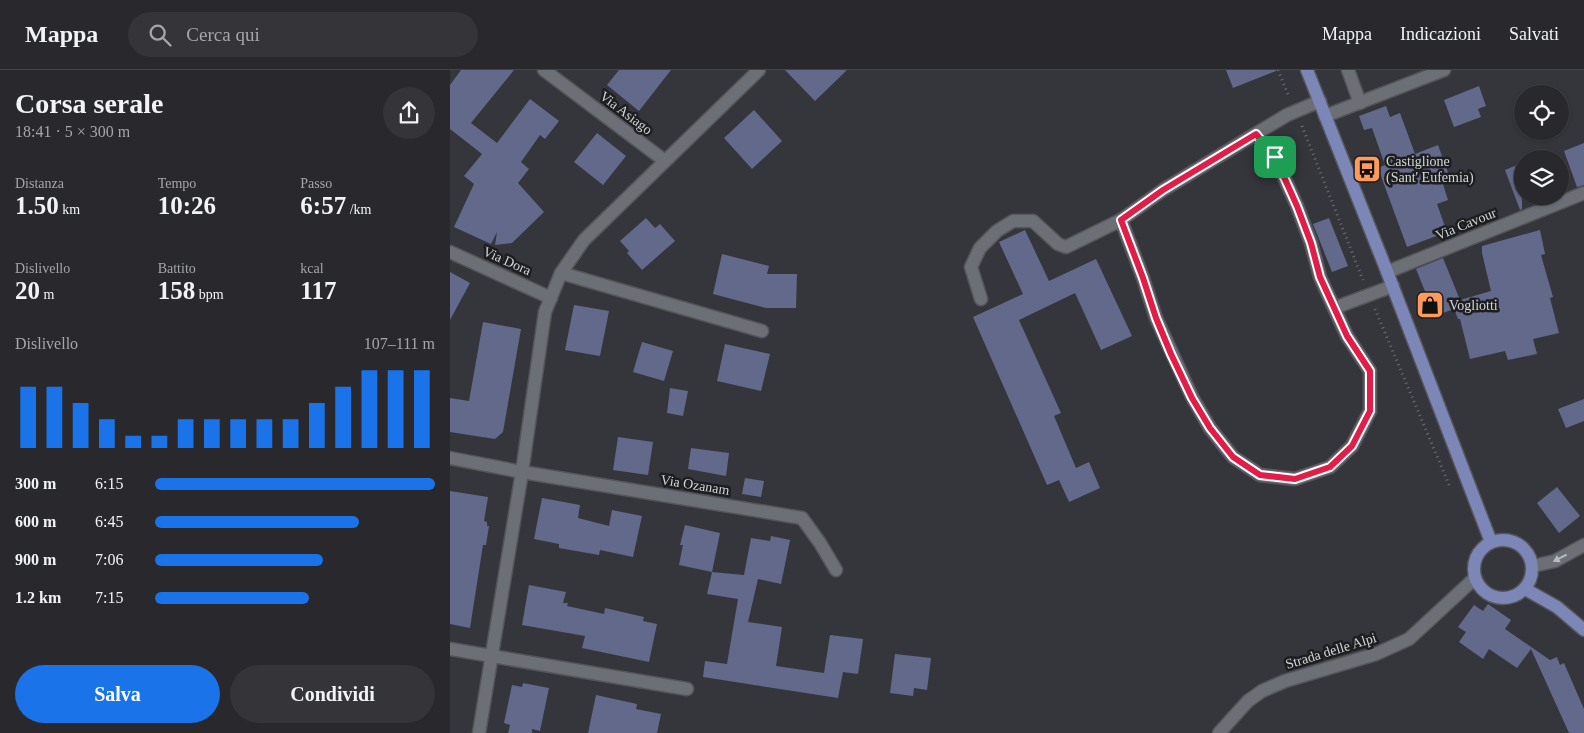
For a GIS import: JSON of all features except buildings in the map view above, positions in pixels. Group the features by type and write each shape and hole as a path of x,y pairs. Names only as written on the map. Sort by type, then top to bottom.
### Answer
{"main road":[{"path":"1307,70 1393,286 1491,542"},
{"path":"1504,539 1518,543 1528,553 1533,566 1531,578 1525,589 1515,596 1503,599 1490,596 1481,588 1475,578 1475,552 1480,551 1491,542 1504,539"},
{"path":"1525,589 1557,607 1584,630"}],"street":[{"name":"Via Asiago","path":"544,70 665,161"},
{"path":"479,733 522,472 545,312 561,273 584,240 759,70"},
{"path":"1348,70 1360,102"},
{"path":"1325,116 1444,70"},
{"path":"981,299 971,267 980,248 997,231 1013,221 1032,221 1058,244 1066,248 1121,220 1163,190 1256,134 1296,111 1320,101"},
{"path":"1121,220 1156,318 1192,398 1210,428 1233,457 1260,475 1295,479 1330,467 1352,446 1370,411 1370,371 1347,336 1320,277 1311,243 1275,157 1256,134"},
{"name":"Via Cavour","path":"1387,272 1584,193"},
{"name":"Via Dora","path":"450,252 551,298"},
{"path":"561,273 762,331"},
{"path":"1334,308 1393,286"},
{"name":"Via Ozanam","path":"450,458 522,472 802,518 836,570"},
{"path":"1533,566 1555,561 1584,544"},
{"name":"Strada delle Alpi","path":"1220,733 1248,700 1262,691 1285,681 1376,654 1409,639 1475,578"},
{"path":"450,649 687,689"}],"path":[{"path":"1278,70 1296,111 1341,228 1452,492"}],"place":[{"name":"Castiglione (Sant' Eufemia)","path":"1367,169"},
{"name":"Vogliotti","path":"1430,305"}],"route":[{"path":"1256,134 1275,157 1311,243 1320,277 1347,336 1370,371 1370,411 1352,446 1330,467 1295,479 1260,475 1233,457 1210,428 1192,398 1171,354 1121,220 1163,190 1256,134"}]}
